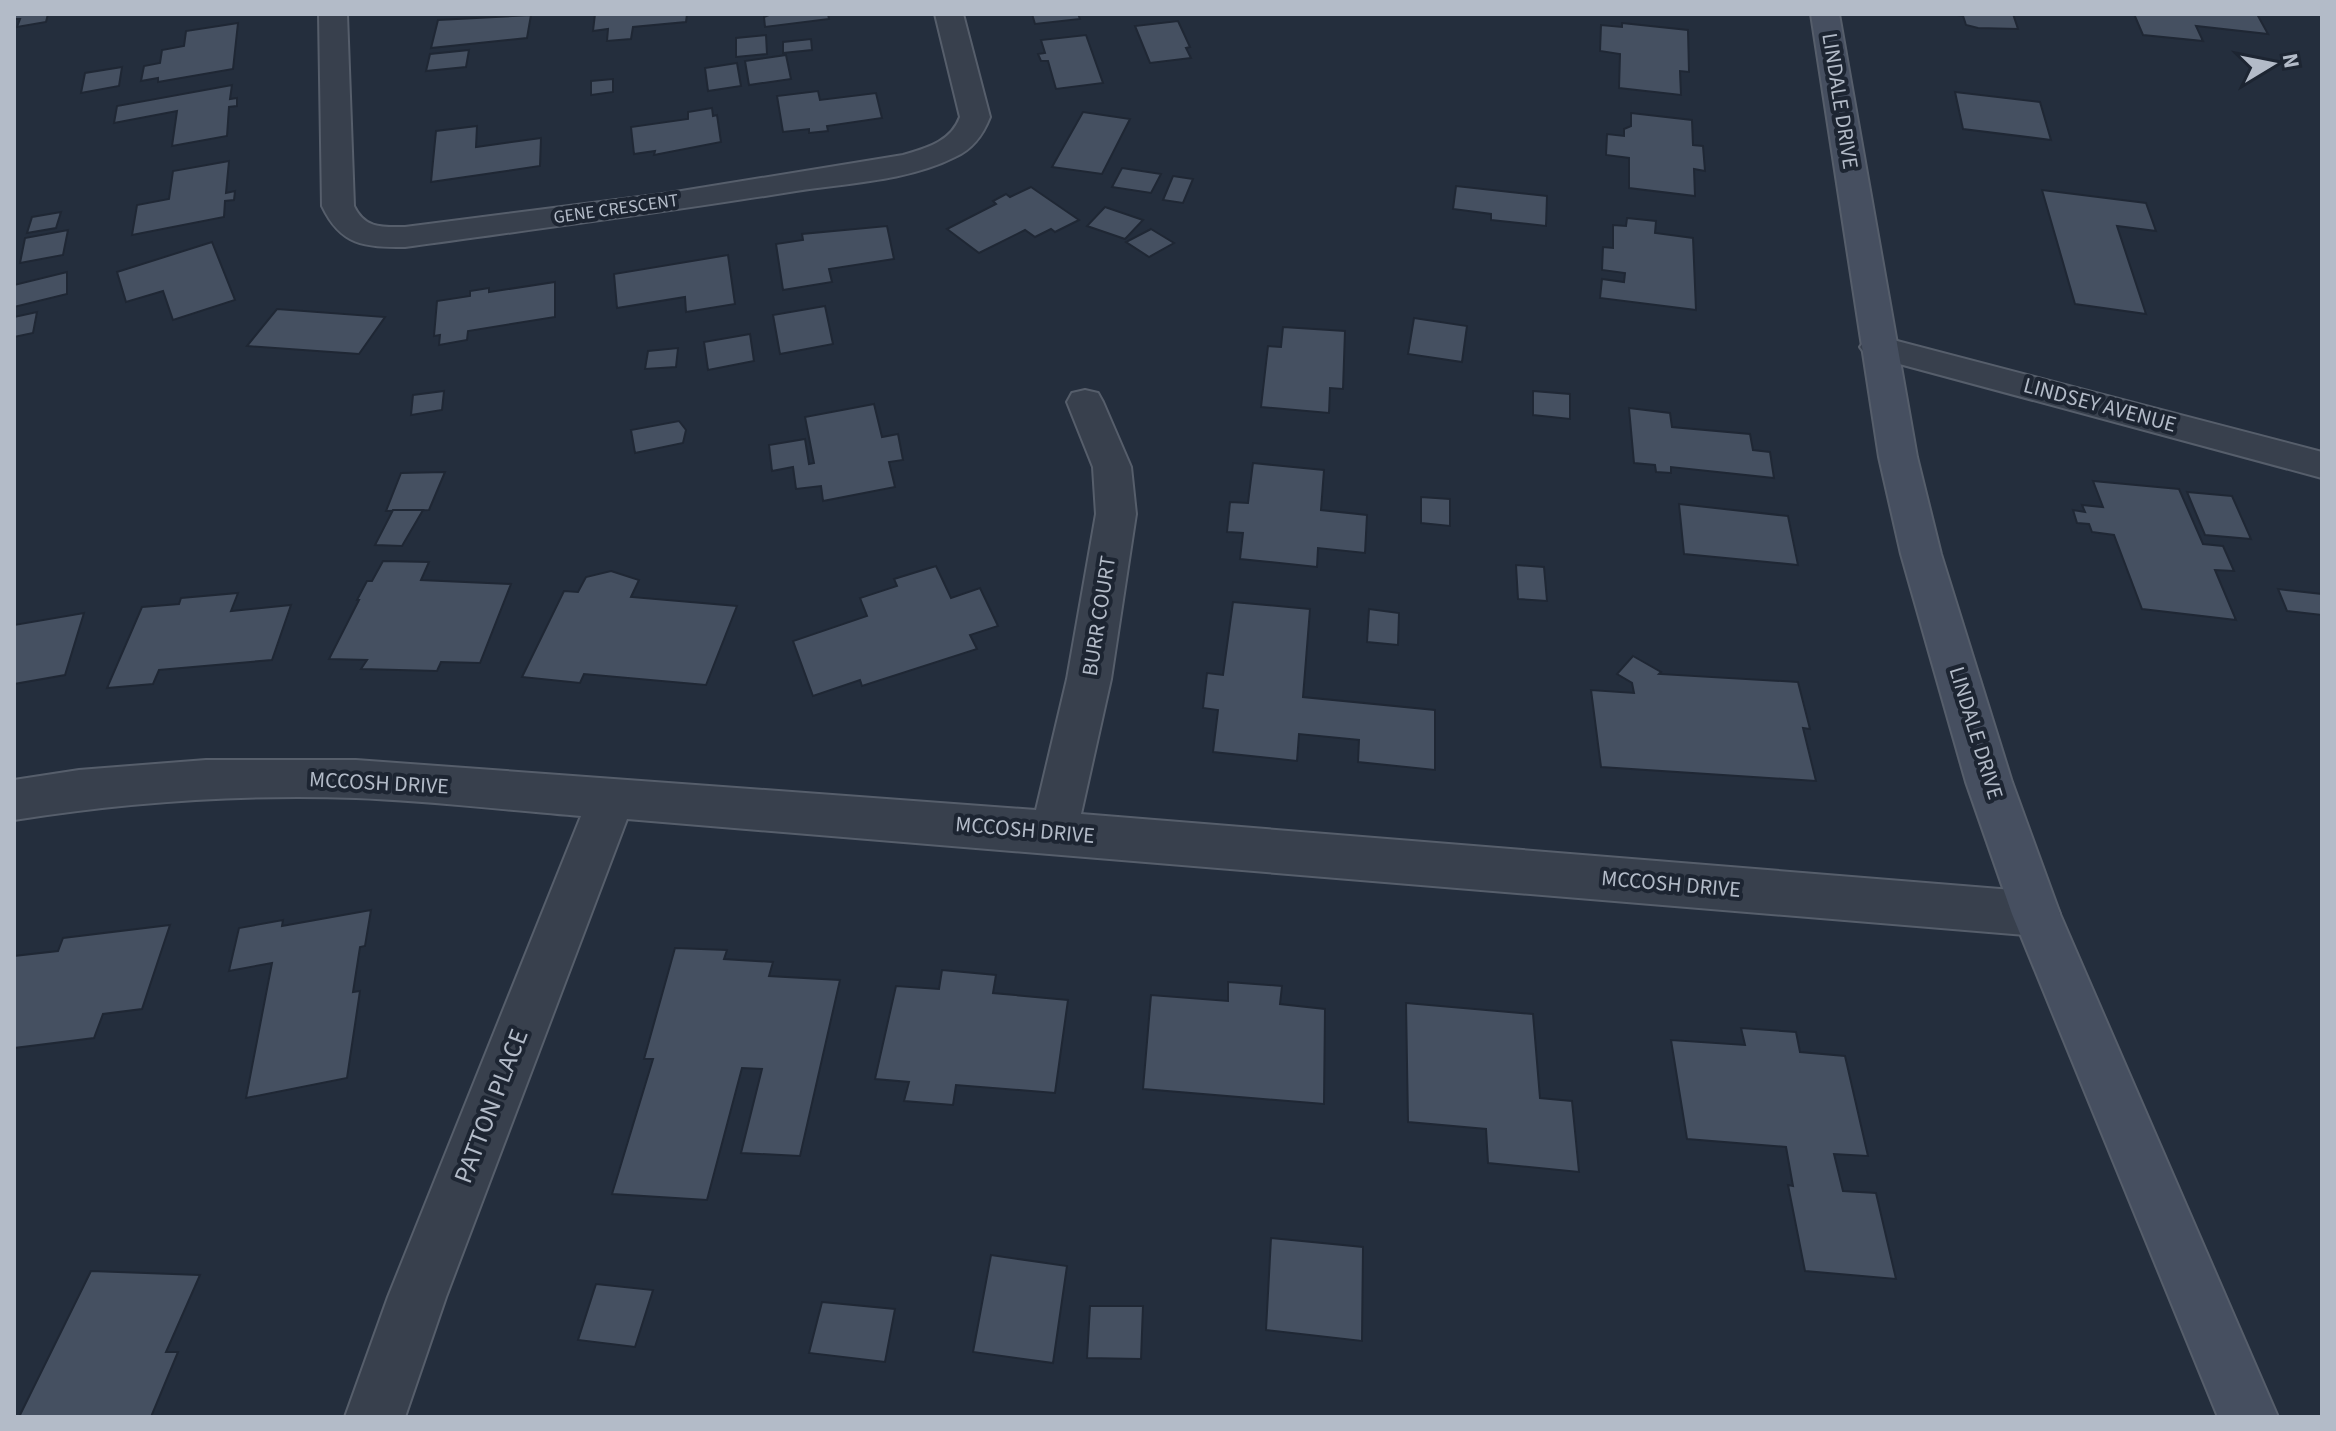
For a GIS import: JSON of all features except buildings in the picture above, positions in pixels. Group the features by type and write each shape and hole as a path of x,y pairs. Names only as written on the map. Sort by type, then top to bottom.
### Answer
{"street":[{"name":"GENE CRESCENT","path":"333,14 336,192 344,220 358,234 376,237 405,237 663,203 906,164 943,152 960,142 973,126 975,117 949,14"},
{"name":"LINDALE DRIVE","path":"1825,14 1898,457 1921,554 1989,782 2036,914 2248,1417"},
{"name":"LINDSEY AVENUE","path":"1878,347 2322,465"},
{"name":"BURR COURT","path":"1054,832 1089,679 1116,514 1112,467 1085,402"},
{"name":"MCCOSH DRIVE","path":"14,800 79,790 206,779 356,779 1054,832 2036,914"},
{"name":"PATTON PLACE","path":"375,1417 417,1297 612,797"}]}
